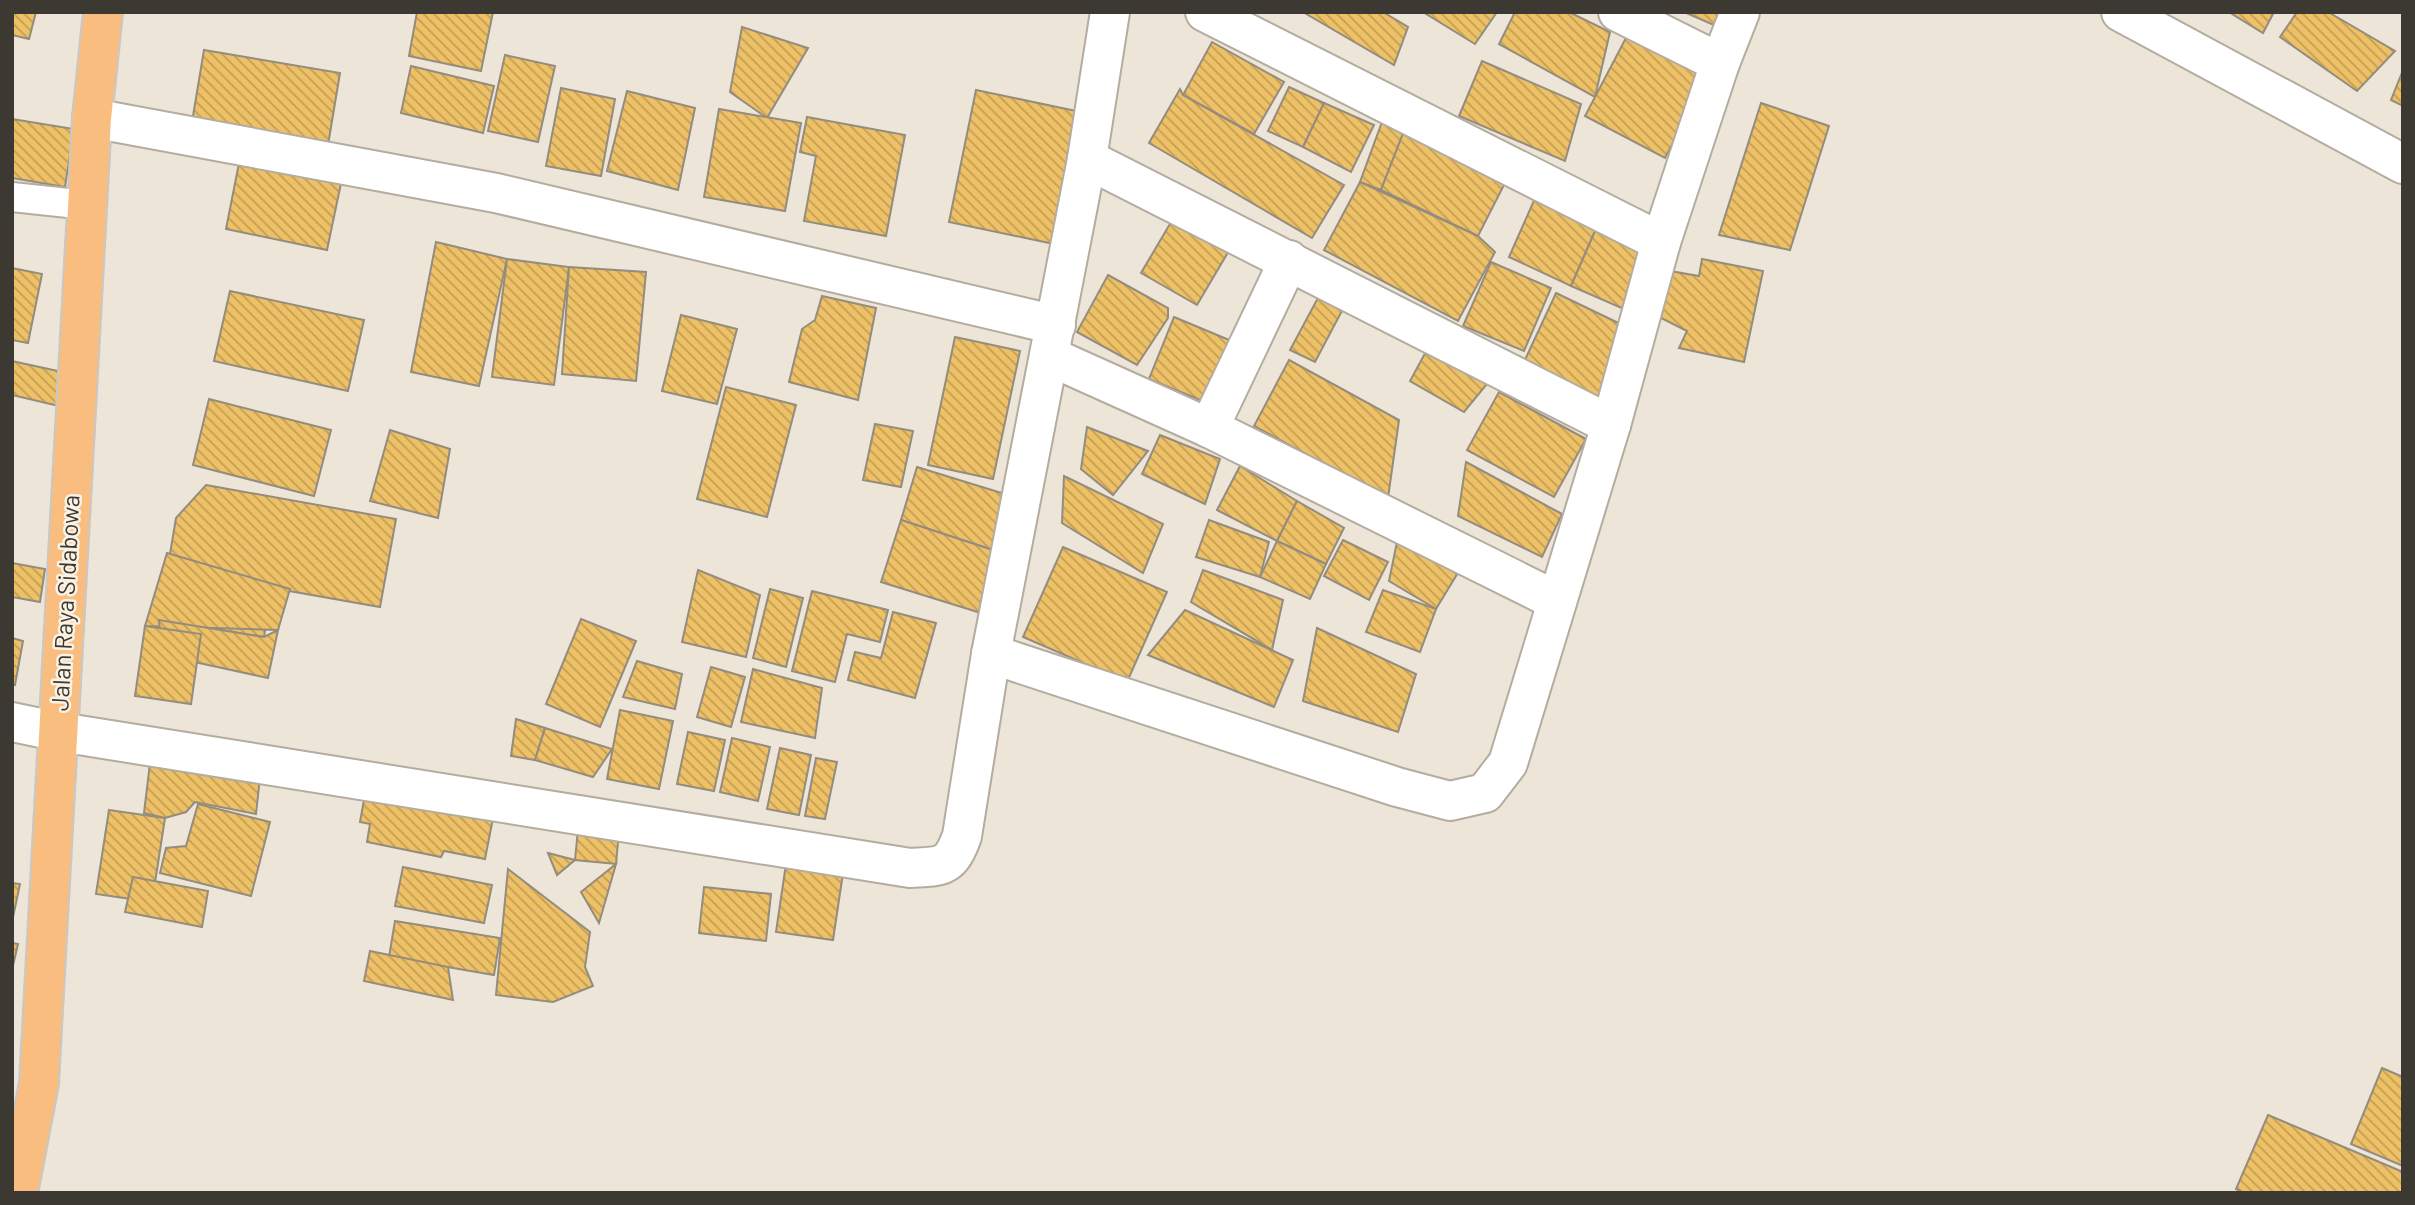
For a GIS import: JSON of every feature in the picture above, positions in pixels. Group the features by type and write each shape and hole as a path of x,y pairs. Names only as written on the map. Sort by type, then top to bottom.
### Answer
{"highway":[{"name":"Jalan Raya Sidabowa","path":"18,1193 39,1083 92,118 103,12"}],"street":[{"path":"12,722 60,732 910,868 942,866 954,856 962,836 991,654 1087,159 1110,12"},
{"path":"1205,12 1661,242"},
{"path":"1618,12 1720,63"},
{"path":"991,654 1398,788 1450,801 1485,793 1508,763 1611,425 1661,242 1720,63 1740,12"},
{"path":"2121,12 2403,164"},
{"path":"92,118 496,193 1052,340 1209,428 1557,601"},
{"path":"1087,159 1611,425"},
{"path":"1209,428 1289,260"}],"lane":[{"path":"12,197 87,205"}],"building":[{"path":"12,12 36,12 29,39 12,35"},
{"path":"417,12 493,12 481,71 409,56"},
{"path":"1303,12 1383,12 1408,27 1394,65"},
{"path":"1423,12 1497,12 1475,44"},
{"path":"1515,12 1569,12 1610,32 1595,97 1499,44"},
{"path":"1684,12 1728,12 1723,29"},
{"path":"2229,12 2274,12 2263,33"},
{"path":"2297,12 2328,12 2395,51 2357,91 2280,37"},
{"path":"742,27 808,48 767,118 730,92"},
{"path":"1628,34 1708,76 1665,158 1585,116"},
{"path":"1212,42 1284,82 1254,134 1183,95"},
{"path":"204,50 340,73 328,145 192,122"},
{"path":"505,55 555,66 538,142 488,131"},
{"path":"1482,61 1581,104 1565,161 1459,116"},
{"path":"411,66 494,86 483,133 401,113"},
{"path":"2403,70 2403,106 2391,100"},
{"path":"1289,87 1324,103 1303,147 1268,131"},
{"path":"561,88 615,99 601,176 546,166"},
{"path":"1180,89 1183,95 1344,185 1312,238 1149,143"},
{"path":"976,90 1081,112 1054,244 949,222"},
{"path":"627,91 695,108 678,190 607,171"},
{"path":"1324,103 1374,125 1351,172 1303,147"},
{"path":"1761,103 1829,126 1790,250 1719,235"},
{"path":"719,109 801,123 785,211 704,197"},
{"path":"807,117 905,135 886,236 804,221 816,156 800,152"},
{"path":"12,119 74,129 65,187 12,178"},
{"path":"1382,122 1404,131 1381,190 1360,182"},
{"path":"1404,131 1507,179 1478,236 1381,190"},
{"path":"242,148 344,169 327,250 226,229"},
{"path":"1360,182 1478,236 1495,252 1458,321 1324,250"},
{"path":"1536,196 1599,222 1571,286 1509,257"},
{"path":"1174,217 1230,249 1197,305 1141,273"},
{"path":"1599,222 1654,246 1626,310 1571,286"},
{"path":"436,242 507,259 479,386 411,372"},
{"path":"507,259 569,267 554,385 492,377"},
{"path":"1702,259 1763,271 1744,362 1679,348 1687,331 1661,318 1670,271 1699,276"},
{"path":"1491,262 1551,288 1524,351 1463,326"},
{"path":"569,267 646,272 636,381 562,374"},
{"path":"12,268 42,274 28,343 12,340"},
{"path":"1108,275 1168,308 1168,318 1137,365 1077,332"},
{"path":"230,291 364,320 348,391 214,361"},
{"path":"1556,293 1631,329 1599,397 1524,362"},
{"path":"1320,294 1344,307 1315,362 1290,350"},
{"path":"822,296 876,308 858,400 789,382 802,329 815,320"},
{"path":"681,315 737,329 717,404 662,391"},
{"path":"1174,317 1239,344 1215,406 1149,379"},
{"path":"955,337 1020,351 993,479 928,465"},
{"path":"1429,346 1491,379 1464,412 1410,381"},
{"path":"1289,360 1399,420 1388,498 1254,426"},
{"path":"12,361 67,373 59,406 12,395"},
{"path":"726,387 796,405 767,517 697,499"},
{"path":"1499,392 1586,439 1554,497 1467,450"},
{"path":"209,399 331,430 314,496 193,465"},
{"path":"875,424 913,431 901,487 863,480"},
{"path":"1087,427 1148,451 1113,495 1081,469"},
{"path":"390,430 450,449 438,518 370,501"},
{"path":"1160,435 1220,459 1205,504 1142,474"},
{"path":"1466,462 1562,514 1542,557 1458,516"},
{"path":"1240,466 1297,501 1277,541 1217,510"},
{"path":"917,467 1018,498 1002,553 901,520"},
{"path":"1064,476 1163,524 1143,573 1062,523"},
{"path":"206,485 396,519 380,607 272,588 264,637 159,620 176,518"},
{"path":"1297,501 1344,528 1326,564 1277,541"},
{"path":"901,520 1002,553 984,614 881,582"},
{"path":"1209,520 1269,542 1260,577 1196,557"},
{"path":"1398,537 1459,571 1436,609 1389,581"},
{"path":"1343,540 1388,562 1369,600 1324,576"},
{"path":"1277,541 1326,564 1310,599 1260,577"},
{"path":"1063,547 1167,592 1127,682 1023,637"},
{"path":"167,553 290,589 278,630 145,626"},
{"path":"12,563 45,569 40,602 12,597"},
{"path":"698,570 760,595 746,657 682,642"},
{"path":"1203,570 1283,600 1272,650 1191,602"},
{"path":"770,589 803,598 786,667 753,658"},
{"path":"1383,590 1436,609 1420,652 1366,632"},
{"path":"812,591 888,610 880,642 847,634 835,682 792,671"},
{"path":"1185,610 1293,660 1274,707 1148,655"},
{"path":"893,612 936,623 915,698 848,680 855,652 881,658"},
{"path":"581,619 636,641 600,727 546,704"},
{"path":"159,620 264,637 278,630 268,678 162,655"},
{"path":"145,626 201,634 191,704 135,696"},
{"path":"1317,628 1416,674 1398,732 1303,701"},
{"path":"12,638 23,641 15,685 12,684"},
{"path":"637,661 682,674 675,709 623,697"},
{"path":"711,667 745,677 731,727 697,717"},
{"path":"753,669 822,688 815,738 741,722"},
{"path":"620,710 673,721 659,789 607,779"},
{"path":"516,719 545,728 535,760 511,756"},
{"path":"545,728 612,749 593,777 535,760"},
{"path":"688,732 725,740 714,791 677,784"},
{"path":"732,738 770,747 758,801 720,792"},
{"path":"780,748 811,755 799,815 767,809"},
{"path":"816,758 837,762 825,819 805,816"},
{"path":"150,763 260,777 256,814 195,802 186,812 165,818 144,813"},
{"path":"366,789 494,813 485,859 444,851 441,857 367,842 370,824 360,822"},
{"path":"198,804 270,822 251,896 160,873 166,848 186,846"},
{"path":"109,810 165,818 152,902 96,894"},
{"path":"579,819 620,821 616,864 575,860"},
{"path":"548,853 575,860 557,875"},
{"path":"616,864 599,923 581,892"},
{"path":"786,864 843,873 833,940 776,932"},
{"path":"403,867 492,885 484,923 395,906"},
{"path":"508,869 590,932 585,967 593,986 553,1002 496,995"},
{"path":"133,877 208,891 202,927 125,912"},
{"path":"12,883 20,884 12,922"},
{"path":"704,887 771,894 766,941 699,933"},
{"path":"395,921 500,938 494,975 389,957"},
{"path":"12,943 18,944 12,970"},
{"path":"370,951 448,967 453,1000 364,981"},
{"path":"2382,1068 2403,1077 2403,1166 2351,1144"},
{"path":"2268,1115 2403,1172 2403,1193 2244,1193 2236,1189"}]}
